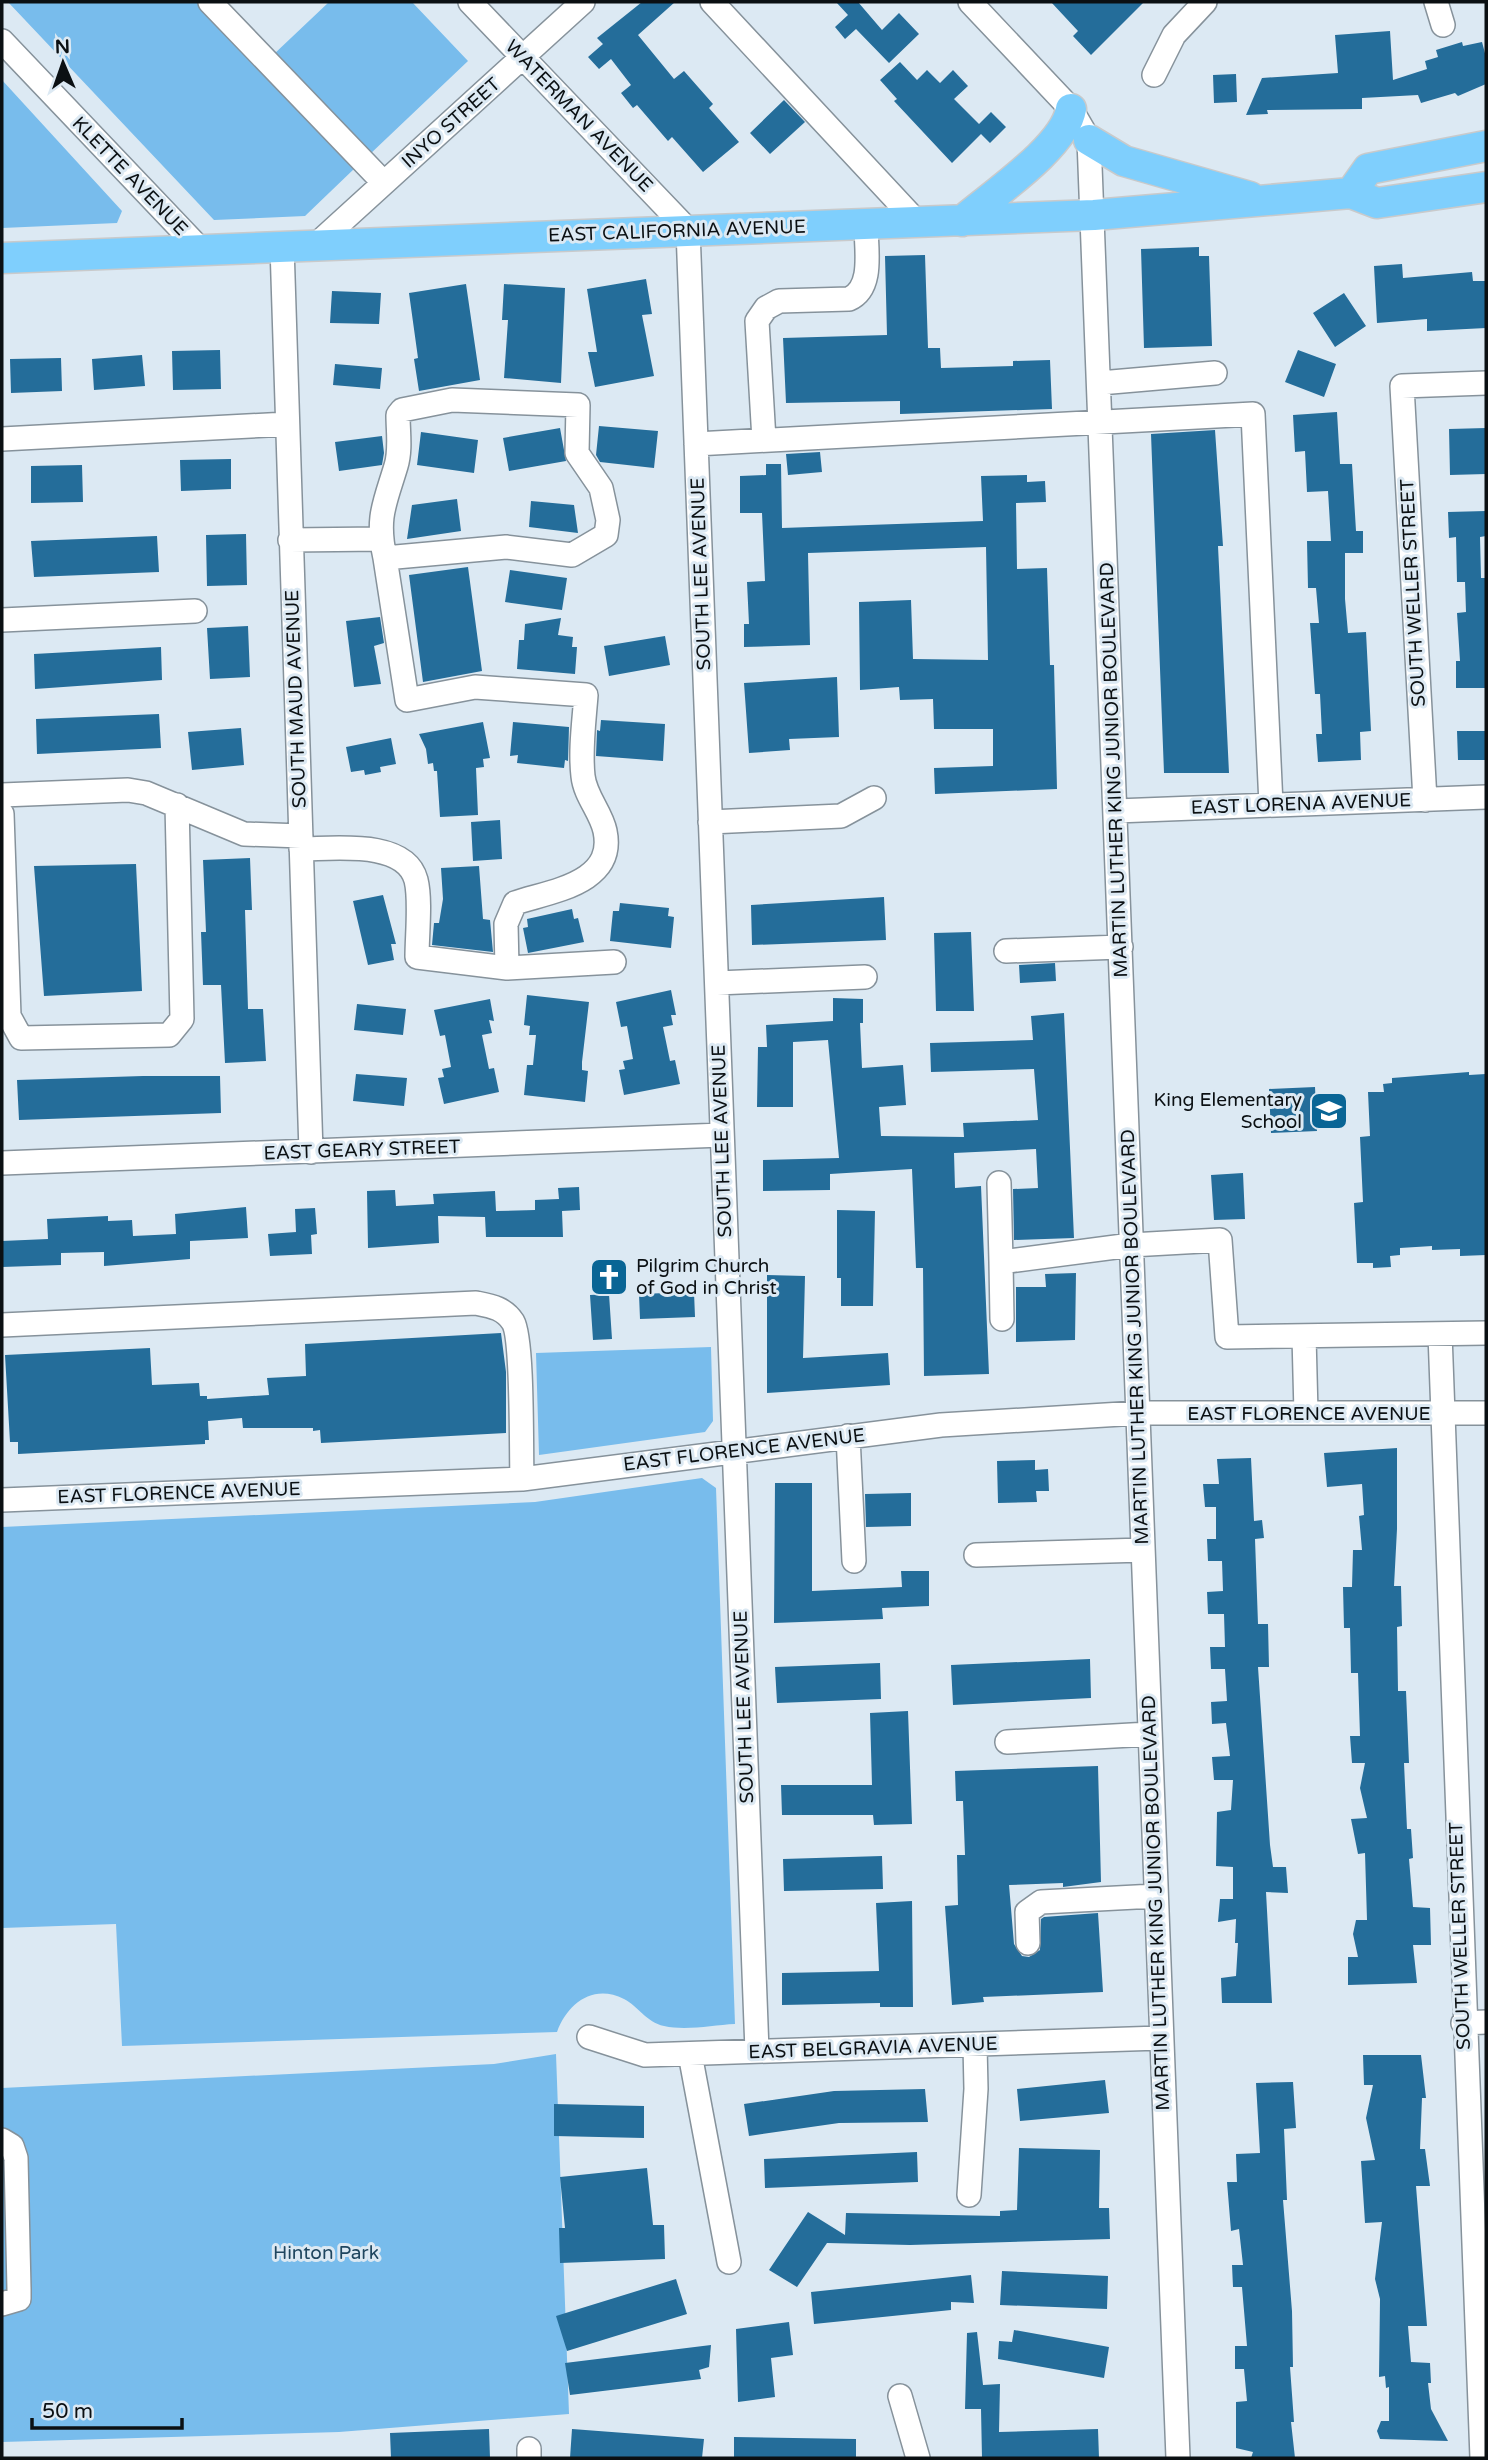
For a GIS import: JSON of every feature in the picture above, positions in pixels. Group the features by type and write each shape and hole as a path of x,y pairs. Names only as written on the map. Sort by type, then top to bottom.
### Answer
{"main road":[{"path":"962,221 1056,140 1069,119 1071,109"},
{"path":"1089,140 1124,160 1267,202"},
{"path":"1351,193 1368,169 1486,146"},
{"name":"EAST CALIFORNIA AVENUE","path":"2,258 688,230 866,226 1094,215 1351,193 1377,204 1486,187"}],"street":[{"path":"210,2 384,183"},
{"name":"WATERMAN AVENUE","path":"470,2 688,230"},
{"name":"INYO STREET","path":"317,244 524,59 583,2"},
{"path":"712,2 918,223"},
{"path":"970,2 1071,109 1089,140"},
{"path":"1154,75 1174,34 1205,2"},
{"path":"1436,2 1443,25"},
{"name":"KLETTE AVENUE","path":"2,41 200,249"},
{"name":"MARTIN LUTHER KING JUNIOR BOULEVARD","path":"1089,140 1094,215 1160,2038 1178,2458"},
{"path":"764,440 757,321 766,308 779,301 849,299 859,295 865,285 866,226"},
{"name":"SOUTH LEE AVENUE","path":"688,230 757,2052"},
{"name":"SOUTH MAUD AVENUE","path":"282,246 311,1152"},
{"path":"1100,383 1215,373"},
{"name":"SOUTH WELLER STREET","path":"1425,800 1402,386 1486,383"},
{"path":"290,540 383,548 506,547 572,555 606,535 608,520 601,488 576,453 578,405 452,400 401,410 398,415 396,465 386,489 383,548 407,700 475,687 586,695 583,779 606,832 599,866 584,882 515,903 506,924 507,968"},
{"path":"696,444 1250,413 1255,415 1271,806"},
{"path":"2,439 287,424"},
{"path":"2,620 195,611"},
{"path":"2,795 128,790 146,793 244,834 384,851 401,860 416,878 417,957 507,968 614,962"},
{"name":"EAST LORENA AVENUE","path":"1116,811 1486,797"},
{"path":"710,822 841,816 874,798"},
{"path":"2,814 9,1016 21,1038 169,1035 182,1018 177,805"},
{"path":"1006,951 1121,947"},
{"path":"717,983 865,977"},
{"name":"EAST GEARY STREET","path":"2,1163 722,1135"},
{"path":"999,1184 1002,1319"},
{"path":"1001,1262 1131,1245 1220,1240 1227,1337 1486,1333"},
{"path":"2,1325 476,1303 492,1306 503,1310 517,1332 522,1479"},
{"name":"SOUTH WELLER STREET","path":"1440,1334 1463,2023 1482,2458"},
{"path":"1304,1336 1306,1413"},
{"name":"EAST FLORENCE AVENUE","path":"2,1500 522,1479 941,1425 1138,1413 1486,1413"},
{"path":"848,1436 854,1561"},
{"path":"976,1555 1143,1550"},
{"path":"1007,1742 1149,1734"},
{"path":"1028,1943 1027,1912 1041,1902 1155,1896"},
{"path":"1463,2023 1486,2022"},
{"name":"EAST BELGRAVIA AVENUE","path":"589,2037 645,2055 1160,2038"},
{"path":"969,2195 976,2089 975,2045"},
{"path":"690,2054 729,2262"},
{"path":"2,2140 12,2146 16,2158 19,2289 19,2299 2,2304"},
{"path":"900,2396 918,2458"}],"green space":[{"path":"8,2 197,2 355,168 305,216 214,220"},
{"path":"329,2 412,2 468,61 368,156 273,55"},
{"path":"2,80 122,211 117,223 2,228"},
{"path":"711,1347 713,1421 705,1432 539,1455 536,1353"},
{"path":"702,1478 716,1488 735,2024 690,2028 664,2026 652,2021 624,1999 602,1993 592,1995 574,2005 557,2032 122,2046 116,1924 2,1928 2,1527 535,1502"},
{"name":"Hinton Park","path":"556,2054 569,2414 339,2432 2,2442 2,2088 494,2064"}],"building":[{"path":"642,2 675,2 638,35 674,79 684,71 713,104 709,108 739,142 703,172 672,137 668,141 637,105 633,108 621,93 631,85 611,59 599,69 588,57 603,44 597,38"},
{"path":"836,2 858,2 882,30 899,13 919,34 889,63 856,29 845,39 835,27 848,15"},
{"path":"1051,2 1144,2 1091,55 1073,36 1078,31"},
{"path":"1390,31 1393,80 1427,69 1425,61 1438,57 1436,50 1462,42 1463,46 1482,42 1486,57 1486,84 1458,96 1455,93 1421,103 1418,95 1362,98 1362,109 1267,110 1268,114 1246,115 1262,78 1338,73 1335,35"},
{"path":"900,62 917,80 927,70 940,83 953,70 968,86 954,99 979,124 991,112 1006,127 990,143 981,134 952,163 894,101 897,99 880,80"},
{"path":"1236,74 1237,102 1214,103 1213,75"},
{"path":"784,100 805,122 770,154 750,133"},
{"path":"1199,247 1199,256 1209,256 1212,346 1144,348 1141,249"},
{"path":"925,255 928,348 940,348 941,368 1013,366 1013,361 1050,360 1052,409 900,414 900,401 786,403 783,338 887,335 885,256"},
{"path":"1402,264 1403,278 1472,272 1473,281 1486,281 1486,328 1427,331 1427,319 1377,323 1374,266"},
{"path":"646,279 652,314 642,315 654,376 595,387 588,352 597,352 587,289"},
{"path":"466,284 480,380 419,391 414,359 418,358 409,293"},
{"path":"504,284 565,288 561,383 504,378 508,320 502,320"},
{"path":"332,291 381,293 379,324 330,323"},
{"path":"1344,293 1366,326 1335,347 1313,313"},
{"path":"220,350 221,389 173,390 172,351"},
{"path":"1298,350 1336,364 1324,397 1285,382"},
{"path":"142,355 145,386 94,390 92,359"},
{"path":"61,358 62,391 11,393 10,359"},
{"path":"335,364 382,368 380,389 333,385"},
{"path":"1337,412 1340,464 1352,464 1356,531 1363,531 1363,553 1345,553 1345,599 1348,633 1366,632 1371,731 1360,732 1361,760 1318,762 1316,734 1322,734 1320,694 1315,694 1310,623 1319,623 1316,588 1308,588 1307,541 1331,541 1328,491 1307,492 1305,451 1295,452 1293,415"},
{"path":"599,426 658,431 654,468 600,462 596,455"},
{"path":"560,428 566,461 509,471 503,438"},
{"path":"1486,428 1486,474 1450,475 1449,429"},
{"path":"1215,430 1223,546 1218,546 1229,773 1164,773 1151,434"},
{"path":"421,432 478,440 474,473 417,465"},
{"path":"382,436 382,465 339,471 335,442"},
{"path":"820,452 822,472 788,475 786,454"},
{"path":"231,459 231,489 181,491 180,460"},
{"path":"766,464 781,464 782,528 983,521 981,476 1027,475 1027,482 1045,481 1046,502 1016,503 1017,569 1047,568 1050,665 1054,665 1057,789 935,794 934,768 993,766 993,729 934,729 933,699 900,700 899,687 860,690 859,602 911,600 913,659 988,660 986,547 808,553 810,645 744,647 744,624 749,624 747,582 765,581 762,513 740,513 740,476 766,475"},
{"path":"82,465 83,502 31,503 31,466"},
{"path":"457,499 461,531 407,539 412,505"},
{"path":"531,501 574,505 578,533 529,527"},
{"path":"1486,511 1486,536 1480,537 1481,578 1486,578 1486,688 1456,688 1456,661 1460,661 1457,613 1466,612 1465,582 1457,582 1456,537 1449,538 1448,512"},
{"path":"246,534 247,585 207,586 206,535"},
{"path":"157,536 159,572 34,577 31,541"},
{"path":"468,567 482,671 423,682 409,575"},
{"path":"510,570 567,578 562,610 505,602"},
{"path":"380,617 384,643 374,646 381,684 354,687 346,621"},
{"path":"561,618 558,635 573,637 572,647 577,647 575,674 517,669 519,640 524,640 525,624"},
{"path":"248,626 250,677 210,679 207,628"},
{"path":"665,636 670,665 609,676 604,646"},
{"path":"161,647 162,680 35,689 34,654"},
{"path":"837,677 839,737 789,739 790,750 749,753 744,683"},
{"path":"159,714 161,748 37,754 36,719"},
{"path":"601,720 665,724 663,761 596,756 597,730 600,731"},
{"path":"483,722 490,758 483,759 484,767 476,768 478,815 440,817 437,771 434,771 433,763 428,764 426,749 419,734"},
{"path":"513,722 569,727 568,761 565,760 564,768 517,763 518,755 510,756"},
{"path":"241,728 244,765 192,770 188,732"},
{"path":"1457,731 1486,731 1486,760 1458,760"},
{"path":"391,738 396,764 380,767 381,772 365,775 364,770 351,772 346,747"},
{"path":"500,820 502,859 473,861 471,822"},
{"path":"250,858 252,910 245,910 248,1009 263,1009 266,1061 225,1063 221,985 203,985 201,932 206,932 203,860"},
{"path":"136,864 142,991 44,996 34,866"},
{"path":"479,866 483,919 490,920 493,952 432,945 434,923 439,923 443,899 441,868"},
{"path":"383,895 396,944 391,944 394,960 368,965 353,901"},
{"path":"884,897 886,940 752,945 751,905"},
{"path":"620,903 669,908 668,916 674,917 671,948 610,941 613,911 619,911"},
{"path":"572,909 574,919 578,918 584,942 528,953 523,928 528,927 527,919"},
{"path":"971,932 974,1011 936,1011 934,933"},
{"path":"1055,963 1056,981 1020,983 1019,965"},
{"path":"671,990 676,1015 671,1015 673,1025 663,1027 670,1061 675,1060 680,1084 624,1095 619,1070 625,1069 623,1061 633,1059 627,1026 621,1027 616,1002"},
{"path":"527,995 589,1002 582,1062 582,1070 588,1071 585,1102 524,1095 527,1065 533,1065 536,1035 529,1035 530,1026 524,1025"},
{"path":"833,998 863,999 863,1023 860,1023 862,1068 903,1065 906,1105 879,1107 881,1136 964,1137 963,1123 1038,1120 1034,1069 931,1072 930,1043 1033,1040 1031,1016 1064,1013 1074,1238 1014,1240 1013,1189 1038,1188 1036,1149 954,1153 955,1188 981,1186 989,1374 924,1376 923,1268 916,1268 912,1169 830,1174 830,1190 763,1191 763,1160 839,1158 828,1040 793,1042 793,1107 757,1107 758,1047 767,1047 766,1025 833,1021"},
{"path":"490,999 494,1021 489,1020 492,1033 482,1035 489,1069 494,1068 499,1092 444,1104 438,1078 444,1077 442,1069 451,1067 445,1035 440,1036 434,1010"},
{"path":"357,1004 406,1009 403,1035 354,1030"},
{"path":"1469,1072 1469,1075 1486,1074 1486,1255 1460,1256 1460,1249 1432,1250 1432,1246 1400,1248 1400,1255 1390,1256 1391,1267 1373,1268 1373,1263 1357,1263 1354,1203 1363,1202 1360,1137 1370,1136 1368,1092 1384,1092 1383,1084 1392,1083 1392,1078"},
{"path":"356,1074 407,1078 404,1106 353,1101"},
{"path":"220,1076 221,1113 19,1120 17,1080"},
{"path":"1315,1087 1317,1131 1271,1133 1269,1089"},
{"path":"1243,1173 1245,1219 1214,1220 1211,1175"},
{"path":"579,1187 580,1210 562,1211 563,1237 486,1237 485,1217 438,1216 439,1243 368,1248 367,1191 395,1190 396,1206 434,1204 433,1194 495,1191 496,1211 535,1210 535,1200 559,1199 558,1188"},
{"path":"246,1207 248,1238 190,1241 190,1259 104,1266 104,1252 61,1253 61,1265 2,1267 2,1241 48,1239 47,1219 108,1216 108,1221 132,1220 133,1236 176,1234 175,1214"},
{"path":"315,1208 317,1234 311,1235 312,1254 270,1256 268,1234 296,1232 295,1209"},
{"path":"837,1210 875,1211 873,1306 841,1306 841,1278 837,1278"},
{"path":"1076,1273 1075,1340 1016,1342 1016,1287 1046,1287 1045,1274"},
{"path":"767,1275 805,1276 803,1358 888,1353 890,1385 767,1393"},
{"path":"694,1292 695,1317 640,1319 639,1294"},
{"path":"609,1294 612,1339 593,1340 590,1295"},
{"path":"501,1333 506,1372 506,1433 321,1443 320,1430 243,1428 242,1418 208,1421 209,1440 205,1440 205,1444 18,1454 18,1442 10,1442 5,1355 150,1348 152,1385 199,1383 200,1396 207,1396 207,1399 269,1395 267,1378 306,1376 305,1344"},
{"path":"1397,1448 1394,1586 1401,1586 1402,1626 1397,1627 1398,1691 1406,1691 1409,1763 1404,1763 1407,1829 1411,1829 1413,1858 1409,1859 1413,1907 1430,1908 1431,1945 1413,1945 1417,1983 1348,1985 1348,1957 1358,1957 1353,1934 1356,1920 1367,1920 1365,1853 1358,1854 1351,1819 1367,1818 1360,1788 1365,1763 1352,1763 1350,1736 1360,1736 1358,1673 1351,1673 1350,1628 1344,1628 1343,1587 1352,1587 1353,1550 1362,1550 1359,1516 1364,1515 1362,1484 1327,1487 1324,1453"},
{"path":"1251,1458 1254,1521 1262,1520 1264,1538 1255,1539 1258,1624 1268,1624 1269,1667 1258,1667 1270,1845 1273,1867 1286,1867 1288,1893 1266,1892 1272,2003 1222,2003 1221,1978 1236,1976 1238,1943 1235,1943 1236,1919 1218,1922 1220,1899 1233,1899 1233,1867 1216,1866 1217,1812 1231,1810 1233,1780 1214,1780 1212,1757 1230,1756 1226,1723 1212,1724 1211,1702 1227,1701 1225,1669 1211,1669 1210,1647 1225,1647 1224,1614 1208,1614 1207,1592 1223,1591 1222,1561 1208,1561 1207,1539 1216,1539 1216,1507 1205,1507 1203,1484 1219,1484 1217,1459"},
{"path":"1035,1460 1035,1470 1048,1469 1049,1491 1036,1491 1037,1502 998,1503 997,1461"},
{"path":"775,1483 812,1483 812,1591 902,1587 901,1571 929,1571 929,1606 882,1608 883,1619 774,1623"},
{"path":"911,1493 911,1526 866,1527 865,1494"},
{"path":"1090,1659 1091,1698 953,1705 951,1665"},
{"path":"880,1663 881,1699 777,1703 775,1667"},
{"path":"908,1711 912,1824 874,1825 873,1815 782,1815 781,1785 872,1785 870,1713"},
{"path":"1098,1766 1101,1882 1063,1887 1063,1883 1009,1885 1014,1944 1022,1956 1029,1957 1040,1950 1041,1919 1044,1917 1098,1913 1103,1992 983,1997 984,2002 952,2005 945,1906 958,1905 957,1855 965,1855 963,1801 956,1801 955,1771"},
{"path":"882,1856 883,1889 784,1891 783,1859"},
{"path":"912,1901 913,2007 880,2007 880,2003 782,2005 782,1973 879,1971 876,1903"},
{"path":"1363,2055 1421,2055 1426,2098 1422,2098 1420,2149 1425,2149 1430,2186 1416,2186 1427,2326 1408,2326 1411,2362 1430,2363 1431,2383 1428,2383 1431,2409 1448,2441 1380,2439 1377,2431 1381,2421 1389,2421 1389,2387 1386,2388 1385,2376 1379,2377 1380,2299 1375,2279 1382,2222 1365,2223 1361,2161 1375,2160 1366,2118 1373,2085 1364,2085"},
{"path":"1105,2080 1109,2113 1020,2121 1017,2089"},
{"path":"1293,2082 1296,2128 1284,2129 1287,2200 1283,2200 1292,2311 1293,2367 1290,2367 1294,2422 1291,2422 1295,2458 1251,2458 1253,2452 1236,2448 1236,2402 1247,2401 1244,2369 1235,2369 1235,2346 1247,2346 1242,2287 1233,2287 1232,2265 1243,2265 1239,2229 1231,2231 1227,2182 1237,2182 1236,2154 1260,2153 1256,2083"},
{"path":"925,2089 928,2122 839,2123 749,2136 744,2104 834,2091"},
{"path":"554,2104 644,2106 644,2138 554,2136"},
{"path":"1019,2148 1100,2150 1099,2208 1109,2208 1110,2239 910,2245 827,2243 797,2287 769,2270 808,2212 845,2235 846,2213 1000,2216 1000,2211 1017,2210"},
{"path":"917,2152 918,2182 765,2188 764,2159"},
{"path":"647,2168 653,2225 664,2225 665,2259 560,2263 559,2228 565,2228 560,2177"},
{"path":"1002,2271 1108,2276 1107,2309 1000,2305"},
{"path":"971,2275 974,2303 951,2302 951,2310 814,2324 811,2292"},
{"path":"676,2279 687,2314 567,2351 556,2316"},
{"path":"789,2322 793,2355 771,2358 775,2397 738,2402 736,2329"},
{"path":"1014,2330 1109,2347 1104,2378 998,2359 999,2341 1012,2342"},
{"path":"977,2332 983,2385 1000,2384 999,2432 1098,2429 1099,2458 982,2458 981,2409 965,2409 967,2333"},
{"path":"711,2345 709,2367 699,2370 701,2379 570,2395 565,2363"},
{"path":"489,2429 490,2458 391,2458 390,2433"},
{"path":"572,2429 704,2439 702,2458 570,2458"},
{"path":"734,2437 856,2439 856,2458 734,2458"}],"place":[{"name":"King Elementary School","path":"1329,1111"},
{"name":"Pilgrim Church of God in Christ","path":"609,1277"}]}
